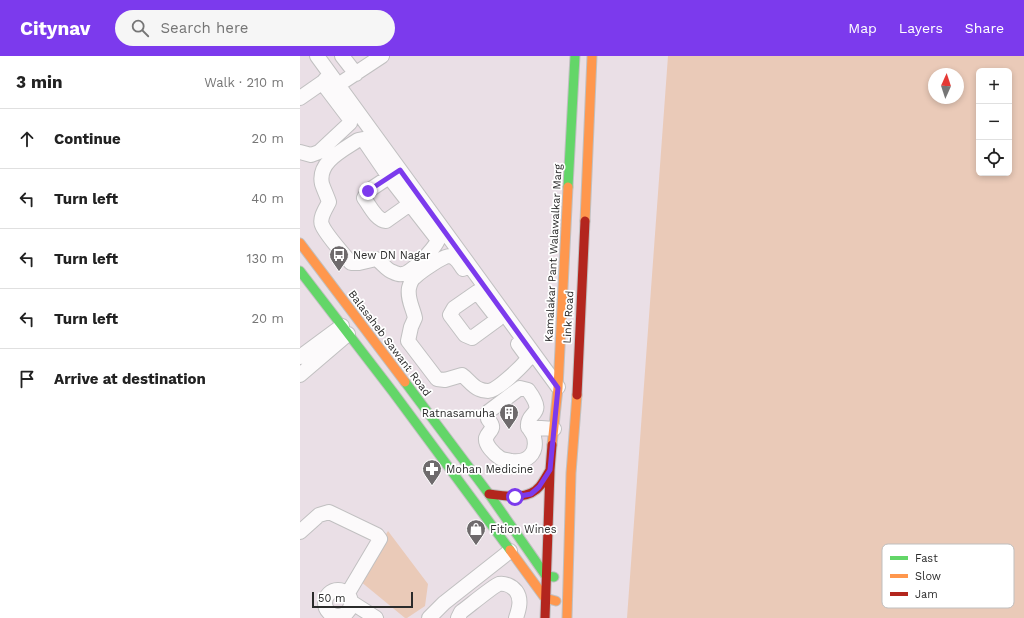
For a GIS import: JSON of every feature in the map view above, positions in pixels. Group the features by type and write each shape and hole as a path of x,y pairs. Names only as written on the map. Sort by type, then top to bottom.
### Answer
{"main road":[{"name":"Kamalakar Pant Walawalkar Marg","path":"545,608 550,470 558,388 575,56"},
{"name":"Link Road","path":"568,580 571,473 577,393 592,56"},
{"name":"Balasaheb Sawant Road","path":"300,244 489,494 546,576"},
{"path":"300,271 510,551 545,608 568,603"},
{"path":"332,312 346,305"},
{"path":"489,494 515,497 531,494 539,487 550,470"},
{"path":"546,576 568,580 567,618"}],"street":[{"path":"317,56 326,78 338,85 395,174 481,290"},
{"path":"342,56 356,74"},
{"path":"338,85 382,56"},
{"path":"300,98 326,78"},
{"path":"300,152 311,155 319,152 350,123 349,118 324,85 326,78"},
{"path":"395,174 363,139 358,140 328,161 323,171 322,183 329,202 323,214 322,225 351,263 359,263 376,258 391,272 402,274 410,272 435,247 438,240 414,200"},
{"path":"395,174 368,191 364,198 379,218 386,221 414,200"},
{"path":"501,316 526,355 527,360 496,388 488,391 478,389 462,375 445,380 437,379 408,342 408,334 415,318 413,309 408,300 409,287 414,278 444,256 450,256 458,261 558,388 577,393"},
{"path":"481,290 454,308 450,315 465,335 472,338 501,316"},
{"path":"300,357 345,330"},
{"path":"300,375 345,330"},
{"path":"520,388 528,390 537,406 536,411 529,419 528,427 534,436 535,444 533,452 528,459 515,462 503,460 488,446 486,440 492,428 488,420 488,412 520,388"},
{"path":"528,427 554,429"},
{"path":"300,532 319,515 329,512 378,535 380,539 349,597 376,618"},
{"path":"429,618 444,603 510,551"},
{"path":"458,618 461,612 498,584 506,584 515,589 519,596 517,612 545,608"}],"shaded area":[{"path":"668,56 1024,56 1024,618 627,618"},
{"path":"388,531 428,584 425,606 407,618 405,618 360,581 366,567"}],"traffic: fast":[{"path":"568,187 575,56"},
{"path":"300,271 393,392 510,550"},
{"path":"405,382 489,494 546,576 554,577"}],"traffic: slow":[{"path":"585,221 592,56"},
{"path":"552,445 558,388 568,187"},
{"path":"300,243 405,382"},
{"path":"567,618 571,473 577,395"},
{"path":"510,550 545,598 556,601"}],"traffic: jam":[{"path":"577,395 585,221"},
{"path":"545,618 552,445"},
{"path":"489,494 502,496 523,496 529,494 540,486 550,470"}],"place":[{"name":"New DN Nagar","path":"339,272"},
{"name":"Ratnasamuha","path":"509,430"},
{"name":"Mohan Medicine","path":"432,486"},
{"name":"Fition Wines","path":"476,546"}],"route":[{"path":"368,191 400,170 558,388 550,470 539,487 531,494 515,497"}]}
